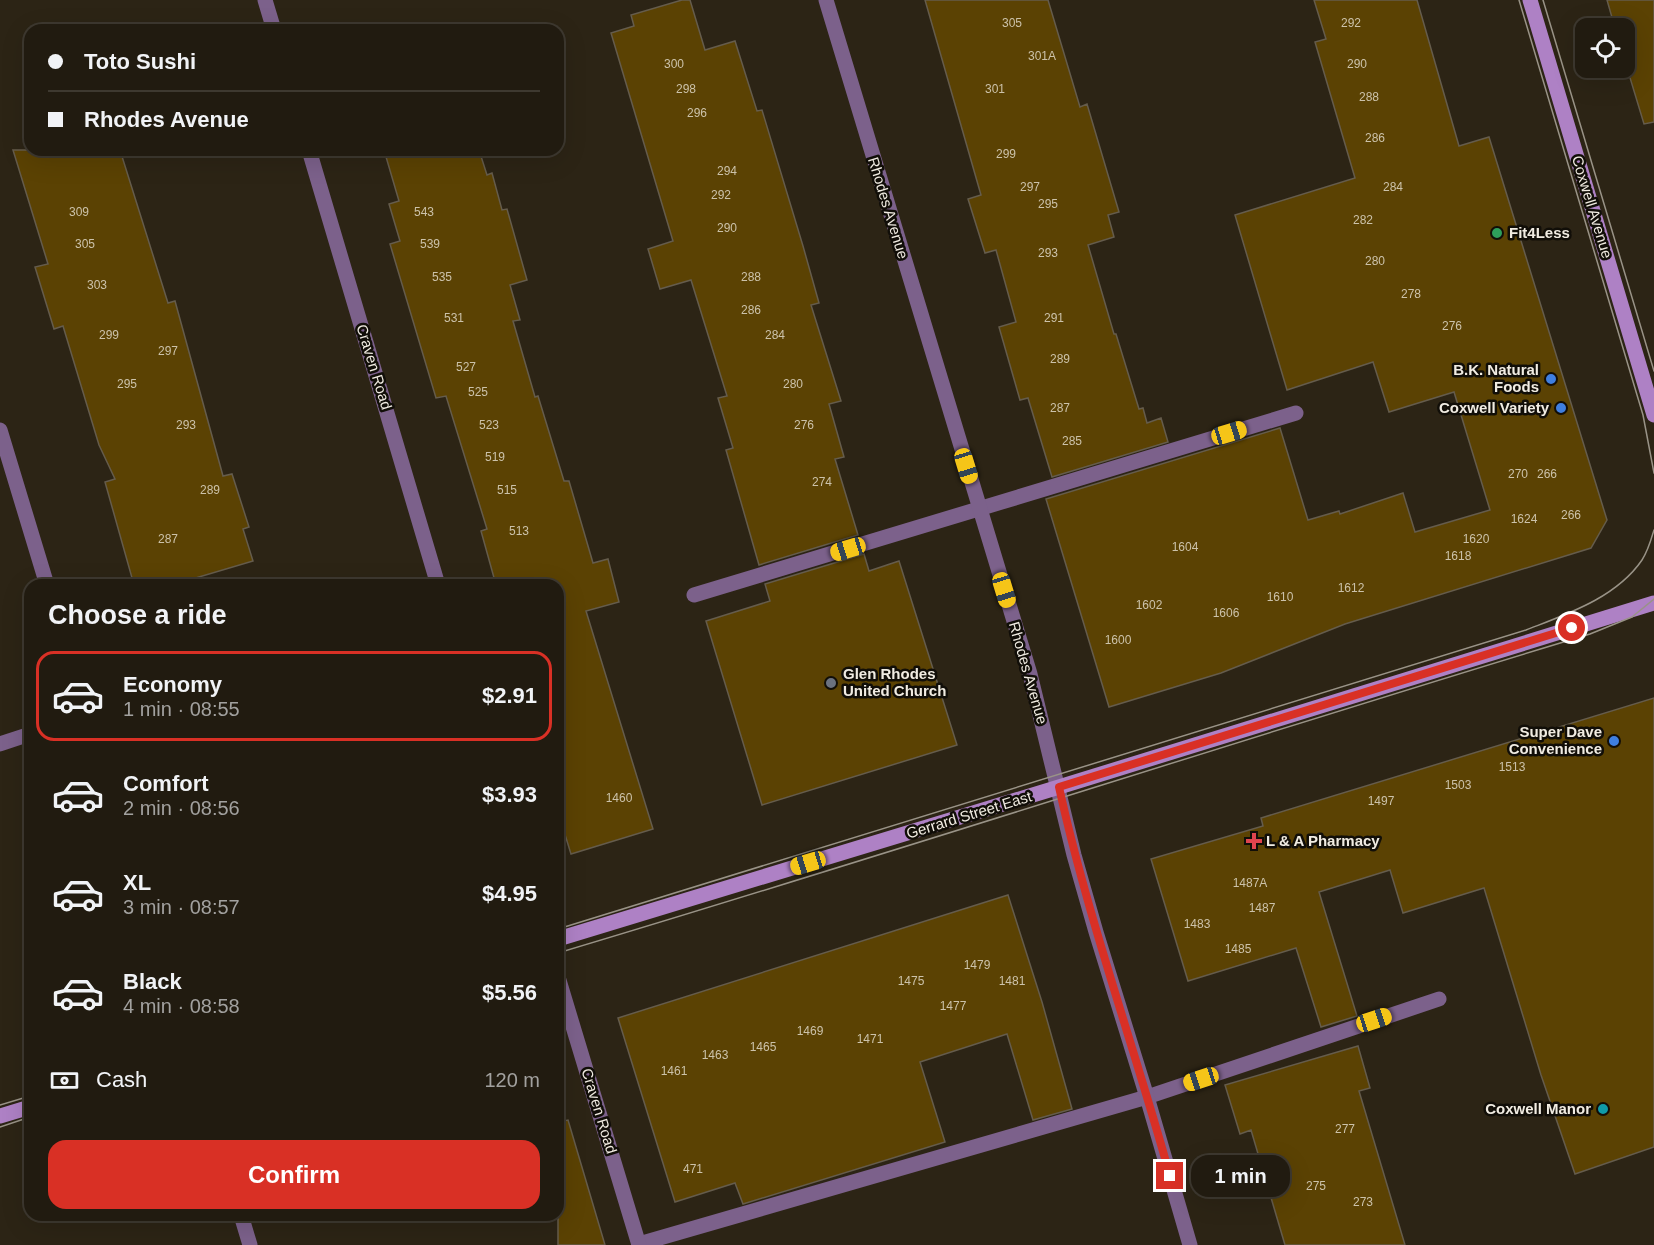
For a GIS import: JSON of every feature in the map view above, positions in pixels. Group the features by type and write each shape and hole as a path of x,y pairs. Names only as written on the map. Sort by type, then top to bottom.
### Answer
{"main road":[{"name":"Coxwell Avenue","path":"1530,0 1654,414"},
{"name":"Gerrard Street East","path":"564,937 1654,603"},
{"path":"0,1116 24,1109"}],"street":[{"path":"265,0 272,24"},
{"name":"Rhodes Avenue","path":"826,0 1037,698 1074,855 1190,1245"},
{"name":"Craven Road","path":"311,156 436,579"},
{"path":"694,595 1296,413"},
{"path":"0,430 45,579"},
{"path":"0,744 24,736"},
{"name":"Craven Road","path":"564,997 639,1245"},
{"path":"639,1245 1147,1097 1439,999"},
{"path":"243,1221 250,1245"}],"building":[{"path":"682,0 690,0 705,50 735,41 757,111 762,110 803,246 819,303 811,305 841,401 829,404 844,457 835,459 858,535 759,565 726,450 733,448 718,398 727,396 691,280 660,289 648,249 673,241 611,33 634,26 631,15"},
{"path":"925,0 1048,0 1080,107 1087,104 1119,212 1108,215 1114,237 1088,245 1139,409 1143,408 1147,423 1161,418 1168,442 1052,477 1028,398 1020,400 999,327 1016,322 996,250 985,253 968,199 981,195"},
{"path":"1314,0 1417,0 1459,146 1489,137 1607,520 1591,548 1345,624 1221,673 1109,707 1046,499 1280,428 1308,520 1339,511 1340,514 1403,493 1415,532 1490,510 1454,392 1389,412 1373,362 1287,390 1235,215 1355,178 1315,42 1326,39"},
{"path":"1607,0 1654,0 1654,122 1644,124 1630,78 1635,78 1635,18 1612,18"},
{"path":"13,150 24,150 24,156 122,156 168,303 175,301 223,476 232,474 249,527 243,529 253,561 192,579 132,579 105,482 115,479 99,445 63,326 54,329 35,267 48,264"},
{"path":"386,156 481,156 487,175 492,173 502,210 507,209 527,280 510,285 520,320 513,321 535,397 538,396 564,481 569,481 593,563 608,559 619,602 586,611 653,829 571,854 564,831 564,579 494,579 481,531 487,529 446,396 436,398 390,244 400,241 389,204 399,201"},
{"name":"Glen Rhodes United Church","path":"864,554 869,571 899,561 957,745 762,805 706,621 770,601 765,584"},
{"path":"1654,698 1654,1147 1575,1174 1541,1075 1484,888 1403,913 1390,870 1319,892 1357,1016 1321,1027 1296,948 1188,981 1151,859 1263,826 1261,818"},
{"path":"1008,895 1042,1002 1072,1109 1033,1120 1007,1034 920,1062 945,1142 743,1204 735,1183 675,1202 618,1018"},
{"path":"1358,1046 1370,1088 1359,1091 1405,1245 1285,1245 1251,1130 1240,1134 1225,1085"},
{"path":"568,1120 605,1245 558,1245 558,1221 564,1221 564,1121"}],"tram line":[{"path":"1519,0 1643,415 1654,473"},
{"path":"1543,0 1654,371"},
{"path":"564,927 1526,630 1590,603 1619,585 1642,560 1654,530"},
{"path":"564,951 1590,634 1632,617 1654,599"},
{"path":"0,1105 24,1098"},
{"path":"0,1127 24,1119"}],"place":[{"name":"Fit4Less","path":"1497,233"},
{"name":"B.K. Natural Foods","path":"1551,379"},
{"name":"Coxwell Variety","path":"1561,408"},
{"name":"Glen Rhodes United Church","path":"831,683"},
{"name":"Super Dave Convenience","path":"1614,741"},
{"name":"L & A Pharmacy","path":"1254,841"},
{"name":"Coxwell Manor","path":"1603,1109"}],"route":[{"path":"1170,1176 1074,855 1059,787 1572,628"}]}
